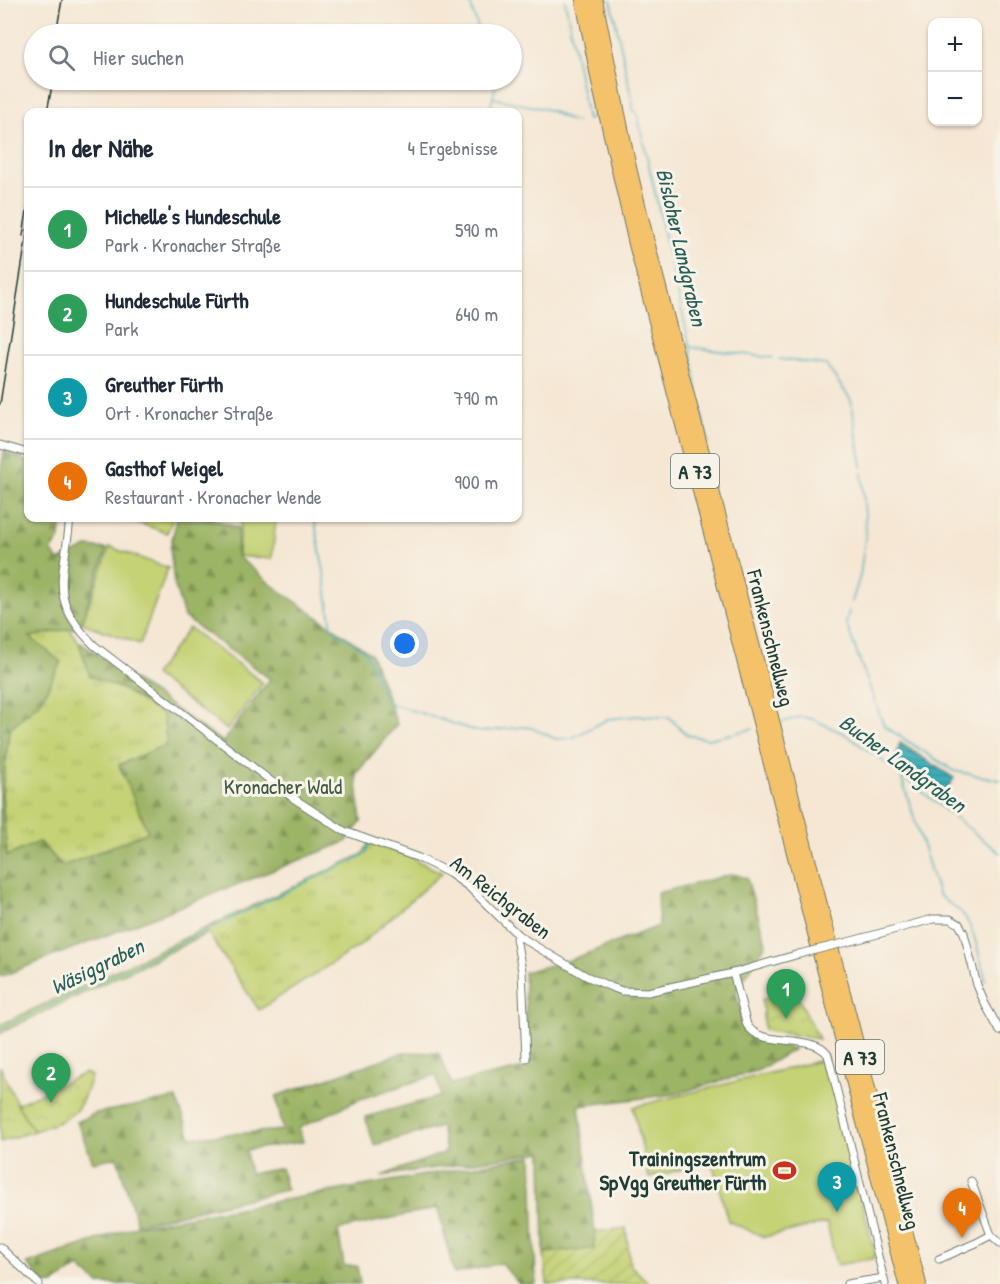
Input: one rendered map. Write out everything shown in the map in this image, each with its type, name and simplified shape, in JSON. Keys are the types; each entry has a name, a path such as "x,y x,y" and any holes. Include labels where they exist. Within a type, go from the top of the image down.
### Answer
{"highway":[{"name":"Frankenschnellweg","path":"583,0 600,87 636,244 906,1284"},
{"name":"Frankenschnellweg","path":"595,0 629,168 647,242 919,1284"}],"street":[{"path":"0,445 24,452"},
{"name":"Am Reichgraben","path":"69,522 62,594 69,617 95,646 293,798 344,831 420,858 449,873 469,887 518,935 586,976 622,991 648,993 933,919 950,919 958,924 964,933 977,985 1000,1031"},
{"path":"518,935 516,938 522,971 526,1058"},
{"path":"733,972 747,1025 751,1031 822,1048 828,1055 885,1281 847,1284"},
{"path":"971,1181 991,1235 1000,1243"},
{"path":"939,1259 976,1244 991,1235"},
{"path":"0,1247 39,1284"}],"green space":[{"name":"Kronacher Wald","path":"4,451 24,460 24,522 62,522 60,538 51,551 59,561 87,547 107,549 79,627 30,637 61,662 41,701 9,729 2,795 7,856 39,842 63,866 148,832 119,765 167,744 163,715 124,690 90,676 79,642 223,742 270,679 184,617 174,583 170,548 176,522 221,522 238,528 237,556 272,585 371,654 397,724 356,774 361,822 346,842 0,977 0,475"},
{"path":"136,522 171,522 167,533"},
{"path":"241,522 276,522 272,559 238,556"},
{"path":"110,547 168,568 140,644 82,623"},
{"path":"189,628 263,683 227,730 154,675"},
{"path":"69,629 79,642 90,676 124,690 163,715 167,744 119,765 149,833 63,867 7,857 2,795 9,729 41,701 29,637"},
{"path":"369,842 408,856 442,873 359,946 259,1010 208,933 0,1033 0,1025 363,854"},
{"path":"733,874 747,878 766,944 736,992 748,1036 794,1049 759,1070 675,1094 579,1106 595,1232 594,1249 544,1253 542,1152 381,1176 446,1152 441,1127 374,1145 365,1117 441,1096 436,1075 360,1099 299,1128 303,1142 246,1150 250,1174 281,1168 286,1190 137,1224 117,1157 93,1162 77,1122 96,1113 176,1098 191,1137 283,1130 276,1096 404,1052 439,1053 452,1084 529,1067 524,972 567,961 659,926 657,893"},
{"path":"796,993 819,1039 764,1030 762,999"},
{"name":"Trainingszentrum SpVgg Greuther Fürth","path":"826,1059 876,1258 836,1265 827,1223 764,1237 728,1221 712,1161 649,1178 633,1107"},
{"path":"0,1066 17,1104 34,1131 0,1142"},
{"path":"85,1073 91,1076 87,1090 73,1114 34,1131 17,1104"},
{"path":"532,1156 536,1284 519,1284 501,1263 454,1274 438,1208 338,1230 344,1266 357,1266 360,1284 214,1284 210,1281 206,1284 99,1284 79,1267 53,1284 46,1284 27,1264 136,1226"},
{"path":"626,1228 630,1265 650,1284 547,1284 544,1253 594,1249 595,1232"}],"water":[{"path":"900,743 954,778 942,798 896,764"}],"waterway":[{"name":"Bucher Landgraben","path":"469,0 477,24"},
{"path":"565,0 587,120 593,118"},
{"name":"Bisloher Landgraben","path":"611,0 633,105 632,110 637,113 690,347 773,358"},
{"name":"Bucher Landgraben","path":"490,108 495,90"},
{"name":"Bisloher Landgraben","path":"494,98 549,110 577,122"},
{"path":"690,347 708,442"},
{"name":"Bisloher Landgraben","path":"779,359 826,365 851,400 862,467"},
{"name":"Bisloher Landgraben","path":"852,602 860,576 866,531 862,473"},
{"name":"Bucher Landgraben","path":"315,522 332,629 365,651 386,702 479,732 523,727 532,728 556,739 572,738 608,719 637,716 669,717 687,735 708,739 753,729"},
{"name":"Bisloher Landgraben","path":"849,611 846,623 884,726 954,771 1000,780"},
{"name":"Bucher Landgraben","path":"782,722 802,717 812,719 845,734 1000,853"},
{"path":"901,776 938,894 966,918 986,981"},
{"name":"Wäsiggraben","path":"209,929 366,854 369,845"},
{"name":"Wäsiggraben","path":"0,1029 208,930"}],"railway":[{"path":"58,24 62,0"},
{"path":"48,108 51,90"},
{"path":"23,236 24,230"},
{"path":"0,404 24,252"}],"place":[{"name":"Michelle's Hundeschule","path":"786,1019"},
{"name":"Hundeschule Fürth","path":"51,1103"},
{"name":"Trainingszentrum SpVgg Greuther Fürth","path":"784,1170"},
{"name":"Greuther Fürth","path":"837,1212"},
{"name":"Gasthof Weigel","path":"962,1238"}]}
